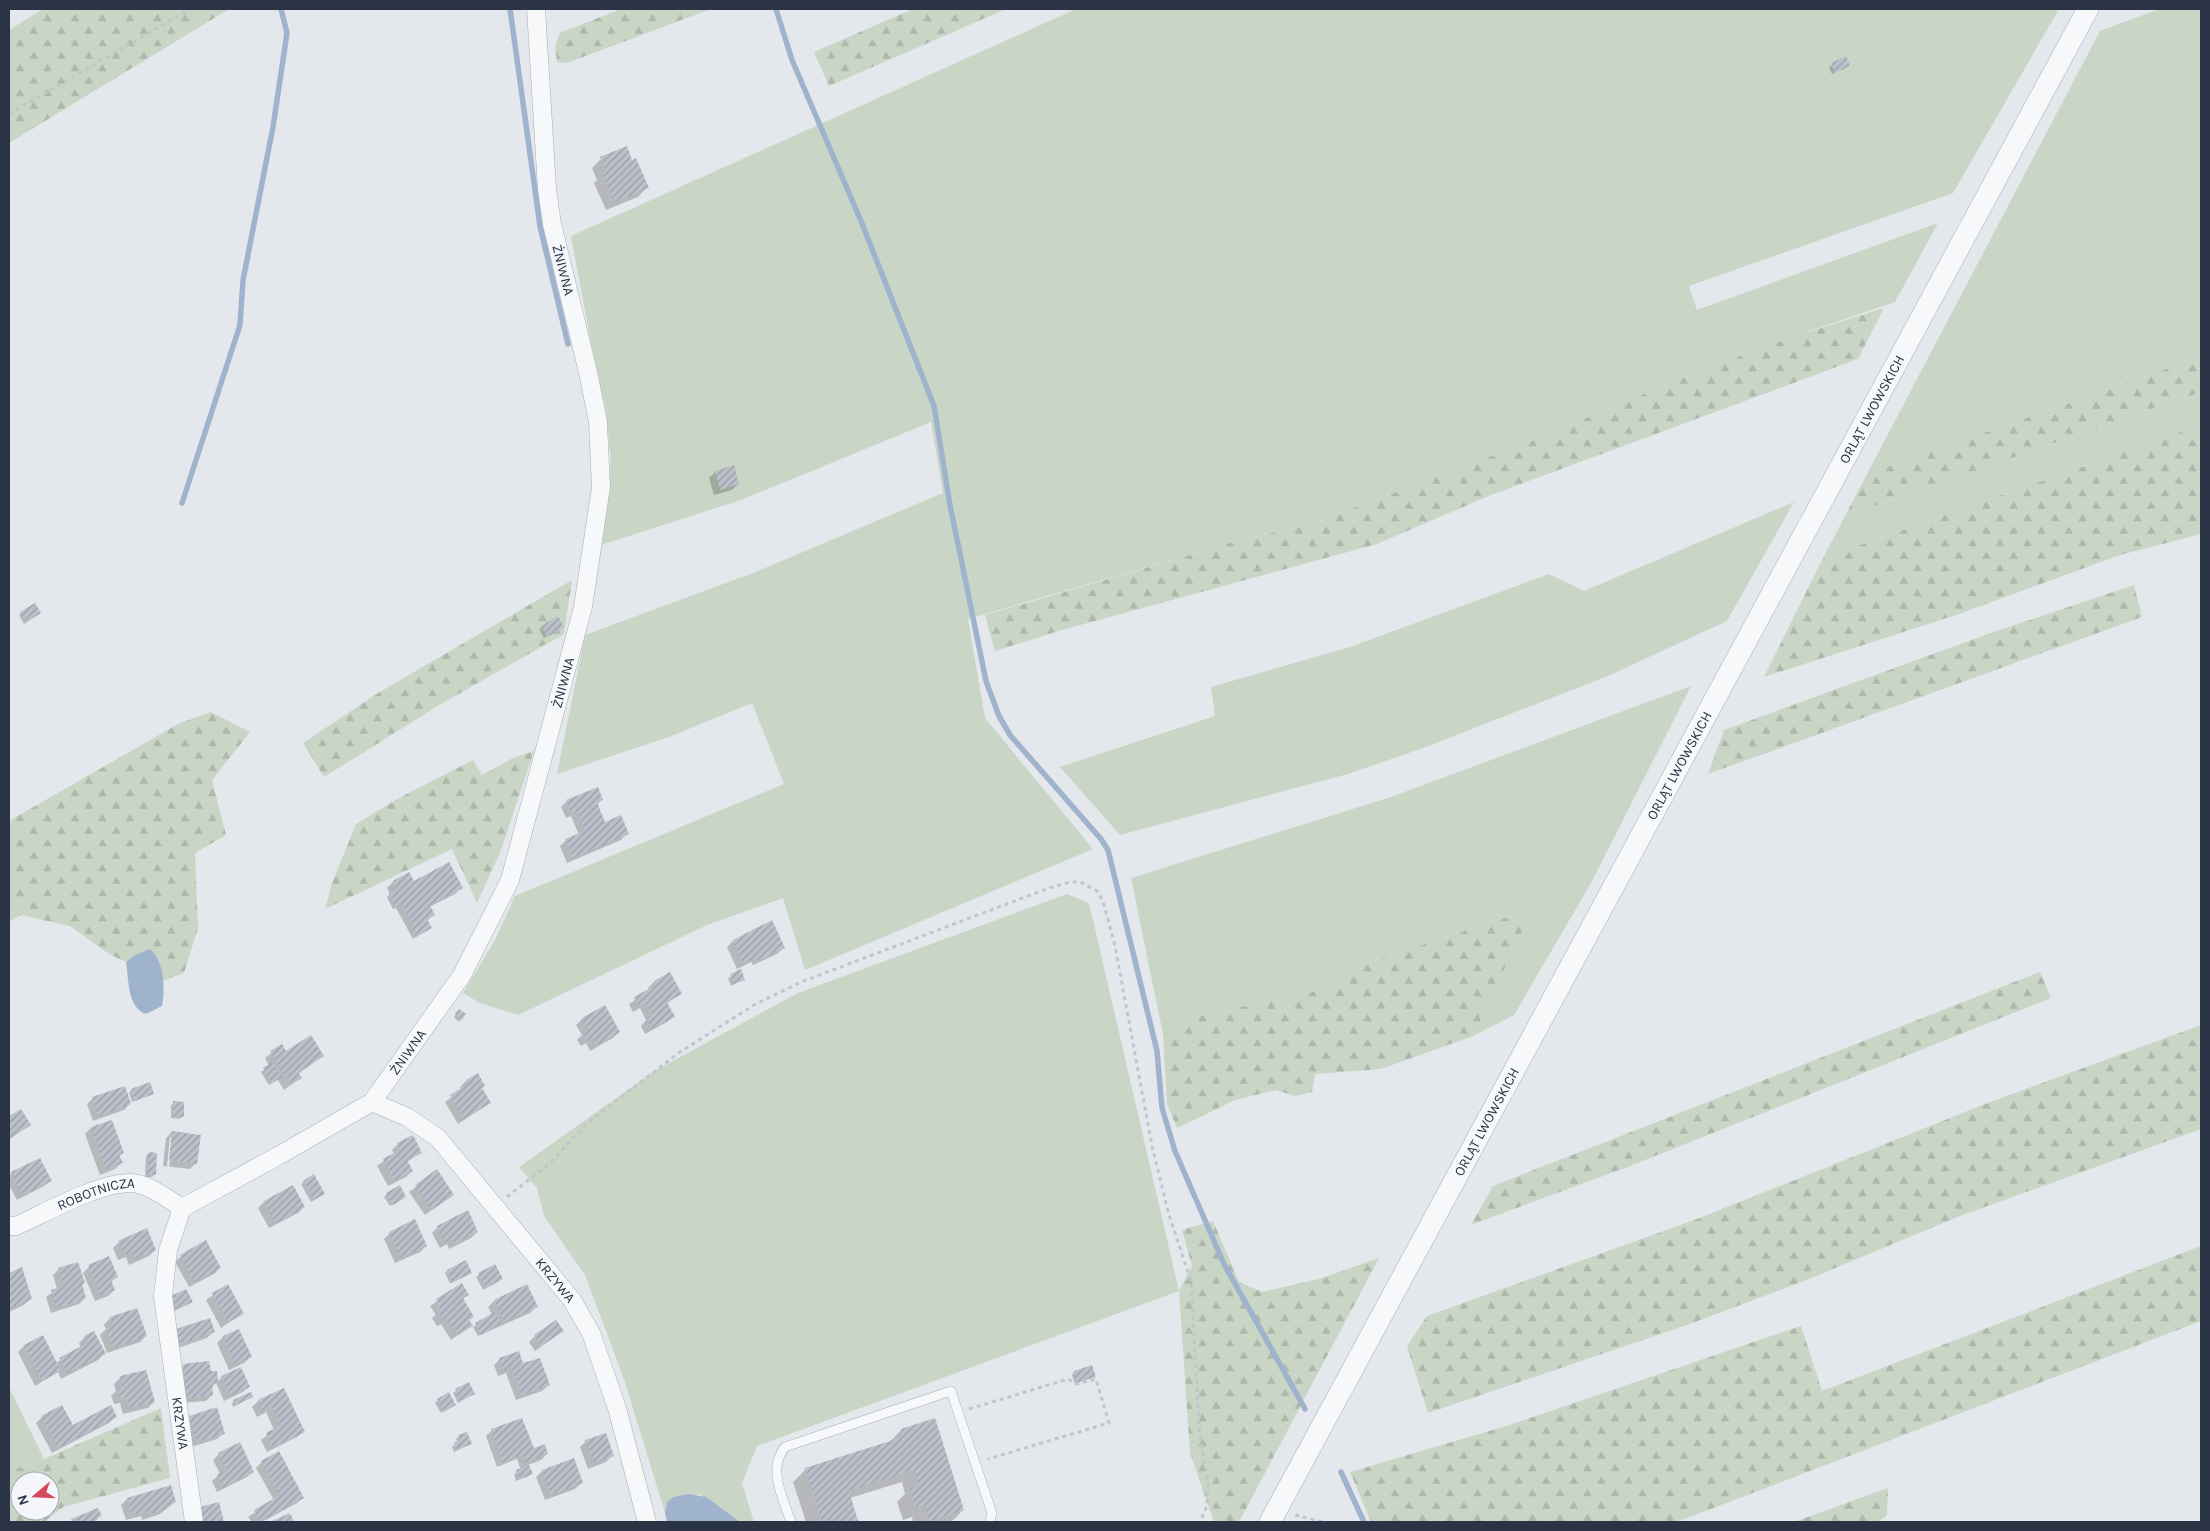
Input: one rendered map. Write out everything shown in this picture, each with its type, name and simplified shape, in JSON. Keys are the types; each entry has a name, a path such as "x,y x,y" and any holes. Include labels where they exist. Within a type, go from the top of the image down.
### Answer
{"street":[{"name":"ŻNIWNA","path":"182,1208 372,1102 462,975 510,880 583,607 601,487 598,422 588,372 552,224 548,198 536,9"},
{"name":"ORLĄT LWOWSKICH","path":"1274,1515 2088,9"},
{"name":"KRZYWA","path":"372,1102 407,1118 438,1138 572,1300 590,1333 617,1408 648,1522"},
{"name":"ROBOTNICZA","path":"9,1226 16,1226 107,1186 132,1183 156,1191 182,1208"},
{"name":"KRZYWA","path":"182,1208 168,1250 164,1296 194,1522"}],"lane":[{"path":"791,1522 777,1479 776,1466 779,1455 786,1447 951,1391 992,1513 990,1522"}],"path":[{"path":"9,114 190,9"},
{"path":"495,1206 550,1163 595,1117 680,1052 754,1005 801,982 1013,901 1070,882 1086,884 1097,891 1108,917 1124,985 1152,1146 1169,1215 1192,1281 1199,1427 1208,1485 1207,1506 1200,1522"},
{"path":"958,1412 1068,1379 1077,1384 1096,1378 1109,1422 975,1463"},
{"path":"1274,1515 1299,1517 1323,1522"}],"green space":[{"path":"43,9 229,9 9,143 9,30"},
{"path":"621,9 711,9 567,63 557,62 555,46 560,33"},
{"path":"913,9 1006,9 829,86 814,52"},
{"path":"1076,9 2059,9 1953,193 1689,286 1697,310 1938,223 1895,302 1789,338 1692,374 1531,441 1314,523 1237,541 968,619 985,718 1093,849 805,970 783,898 707,925 518,1015 480,1003 463,993 495,940 515,896 784,784 752,703 669,737 557,774 585,635 753,573 943,493 931,422 741,500 601,545 611,460 606,410 595,364 571,236"},
{"path":"2159,9 2201,9 2201,357 1867,474 2100,31"},
{"path":"1884,308 1858,359 1491,495 1377,544 1062,630 995,651 985,615 1237,541 1314,523 1531,441 1692,374 1789,338"},
{"path":"2201,357 2201,392 1845,516 1867,474"},
{"path":"2201,392 2201,425 1823,558 1845,516"},
{"path":"2201,425 2201,534 2120,555 1956,615 1764,677 1823,558"},
{"path":"1794,502 1727,621 1610,675 1426,747 1348,774 1120,835 1060,767 1215,716 1211,687 1350,647 1549,574 1584,591"},
{"path":"572,580 564,634 441,704 324,777 303,743 378,693"},
{"path":"2134,585 2142,617 1708,774 1724,730 1988,634"},
{"path":"1691,686 1591,883 1514,1015 1473,1036 1528,915 1500,919 1374,961 1312,992 1189,1018 1163,1034 1131,878 1391,797"},
{"path":"211,712 250,732 212,780 226,835 195,853 198,928 184,973 163,981 159,959 151,950 133,956 126,962 109,954 70,926 21,915 9,922 9,821 180,723"},
{"path":"534,751 501,850 477,903 452,849 325,909 332,883 356,824 399,798 473,760 482,775 513,758"},
{"path":"1067,894 1089,903 1179,1291 757,1446 742,1483 754,1522 740,1522 699,1494 667,1502 665,1513 624,1379 585,1275 544,1216 537,1188 519,1167 656,1070 798,993"},
{"path":"1529,915 1473,1036 1381,1069 1315,1074 1312,1092 1295,1096 1276,1090 1235,1100 1177,1128 1167,1104 1163,1034 1189,1018 1312,992 1374,961 1500,919"},
{"path":"2040,972 2051,998 1630,1166 1471,1225 1493,1186"},
{"path":"2201,1025 2201,1129 1960,1216 1809,1279 1687,1325 1428,1413 1407,1346 1427,1316 1697,1219 1985,1104"},
{"path":"1213,1221 1239,1282 1262,1292 1322,1278 1379,1258 1239,1522 1214,1522 1190,1453 1179,1291 1192,1266 1182,1230"},
{"path":"2201,1246 2201,1321 1677,1522 1371,1522 1350,1472 1506,1426 1801,1326 1822,1391"},
{"path":"9,1387 44,1459 9,1471"},
{"path":"161,1408 170,1478 60,1509 60,1471 10,1471 10,1521 45,1521 9,1522 9,1471 44,1459"},
{"path":"1888,1488 1887,1515 1878,1522 1794,1522"}],"water":[{"path":"150,949 159,961 163,976 164,992 162,1006 146,1014 135,1005 132,999 126,962 133,956"},
{"path":"689,1494 706,1497 740,1522 667,1522 665,1513 667,1502 674,1497"}],"building":[{"path":"1846,56 1850,66 1835,73 1831,63"},
{"path":"627,146 632,160 636,158 649,188 615,202 602,173 606,171 600,157"},
{"path":"734,465 739,484 720,490 715,471"},
{"path":"35,603 41,613 27,622 20,612"},
{"path":"558,616 564,627 547,637 541,626"},
{"path":"598,787 603,800 597,802 605,822 621,815 629,834 573,858 565,839 585,831 577,811 572,813 566,800"},
{"path":"449,862 463,888 430,905 435,915 427,919 432,928 416,937 411,927 414,926 402,905 396,908 389,894 397,890 393,881 409,872 414,881"},
{"path":"772,920 785,948 759,960 758,957 743,963 733,940"},
{"path":"741,969 745,980 734,984 730,974"},
{"path":"670,972 682,994 667,1002 675,1017 651,1029 646,1018 653,1015 646,1003 640,1007 634,997 656,985 654,981"},
{"path":"605,1005 620,1032 597,1045 593,1038 587,1041 583,1033 588,1030 582,1018"},
{"path":"459,1009 466,1014 462,1020 455,1014"},
{"path":"311,1035 324,1056 298,1072 302,1078 291,1085 270,1051 282,1044 286,1051"},
{"path":"272,1062 282,1077 272,1083 263,1068"},
{"path":"478,1073 485,1086 482,1088 491,1103 464,1119 450,1095 468,1084 466,1080"},
{"path":"150,1082 154,1094 135,1101 131,1089"},
{"path":"125,1086 131,1104 99,1116 92,1097"},
{"path":"173,1101 184,1102 184,1117 173,1116"},
{"path":"21,1109 31,1125 12,1137 9,1133 9,1116"},
{"path":"112,1120 124,1153 119,1155 123,1163 106,1169 91,1127"},
{"path":"172,1131 201,1135 197,1164 169,1160"},
{"path":"413,1135 422,1153 407,1160 413,1171 394,1181 383,1159 400,1150 397,1143"},
{"path":"149,1152 157,1153 156,1175 147,1174"},
{"path":"40,1158 52,1181 23,1195 11,1172"},
{"path":"437,1169 454,1195 432,1210 415,1185"},
{"path":"314,1174 325,1194 314,1200 303,1181"},
{"path":"293,1185 305,1207 276,1223 264,1201"},
{"path":"400,1185 406,1197 393,1205 386,1193"},
{"path":"468,1210 478,1232 455,1243 453,1239 446,1243 437,1226"},
{"path":"415,1219 427,1246 401,1258 389,1232"},
{"path":"147,1228 156,1250 135,1260 132,1252 124,1255 118,1241"},
{"path":"206,1240 221,1268 195,1282 180,1255"},
{"path":"109,1256 118,1277 111,1280 115,1290 101,1296 88,1265"},
{"path":"466,1260 472,1273 453,1282 447,1270"},
{"path":"78,1262 85,1283 82,1284 86,1298 57,1308 51,1290 64,1286 58,1268"},
{"path":"495,1264 503,1279 486,1288 478,1273"},
{"path":"22,1267 32,1299 9,1309 9,1273"},
{"path":"462,1283 469,1295 463,1298 474,1317 469,1320 473,1326 458,1335 447,1319 444,1321 437,1311 441,1309 436,1299"},
{"path":"228,1284 244,1314 228,1322 212,1293"},
{"path":"527,1284 538,1307 505,1322 494,1300"},
{"path":"186,1289 193,1302 177,1310 171,1296"},
{"path":"137,1308 147,1336 113,1348 106,1328 113,1325 110,1317"},
{"path":"495,1312 502,1323 481,1335 475,1323"},
{"path":"210,1318 215,1332 181,1344 176,1329"},
{"path":"556,1320 564,1331 541,1346 534,1335"},
{"path":"239,1329 252,1357 235,1364 223,1336"},
{"path":"94,1331 106,1354 67,1373 59,1358 87,1343 84,1336"},
{"path":"43,1335 61,1371 42,1381 24,1345"},
{"path":"519,1351 523,1363 540,1358 550,1385 522,1395 512,1368 504,1371 499,1358"},
{"path":"209,1361 211,1371 217,1371 218,1383 212,1383 213,1395 187,1398 183,1364"},
{"path":"1092,1365 1096,1377 1077,1382 1074,1371"},
{"path":"241,1367 250,1387 231,1396 221,1376"},
{"path":"146,1370 155,1402 129,1409 126,1397 120,1399 117,1389 122,1387 120,1376"},
{"path":"469,1382 475,1394 460,1401 455,1389"},
{"path":"284,1388 305,1432 273,1447 266,1433 281,1425 272,1407 263,1411 258,1400"},
{"path":"251,1392 253,1397 236,1405 233,1400"},
{"path":"449,1392 456,1405 444,1412 437,1399"},
{"path":"62,1405 73,1425 111,1405 117,1417 58,1448 41,1416"},
{"path":"217,1407 225,1434 197,1442 189,1416"},
{"path":"522,1418 534,1448 545,1444 548,1454 526,1463 523,1454 503,1462 491,1429"},
{"path":"935,1418 964,1510 929,1521 925,1506 916,1508 909,1488 919,1485 914,1470 849,1491 858,1521 822,1522 805,1468 903,1437 901,1429"},
{"path":"467,1432 472,1444 457,1450 454,1443 461,1440 458,1435"},
{"path":"606,1433 614,1456 594,1463 585,1440"},
{"path":"240,1442 254,1472 223,1487 217,1474 227,1470 218,1453"},
{"path":"279,1451 304,1498 260,1522 254,1510 280,1495 261,1461"},
{"path":"574,1458 583,1483 551,1495 542,1470"},
{"path":"529,1465 533,1474 519,1479 516,1470"},
{"path":"171,1485 176,1502 166,1505 167,1509 148,1514 147,1511 132,1515 127,1498"},
{"path":"219,1502 224,1522 204,1522 200,1507"},
{"path":"98,1508 102,1516 95,1519 96,1522 73,1522 71,1519"},
{"path":"290,1513 294,1522 270,1522"}],"waterway":[{"path":"182,503 240,325 243,280 273,127 287,33 281,9"},
{"path":"510,9 540,226 568,344"},
{"path":"776,9 792,60 861,221 934,406 950,505 986,681 999,716 1010,735 1101,839 1108,850 1157,1051 1162,1108 1175,1151 1224,1264 1305,1409"},
{"path":"1341,1472 1364,1522"}]}
